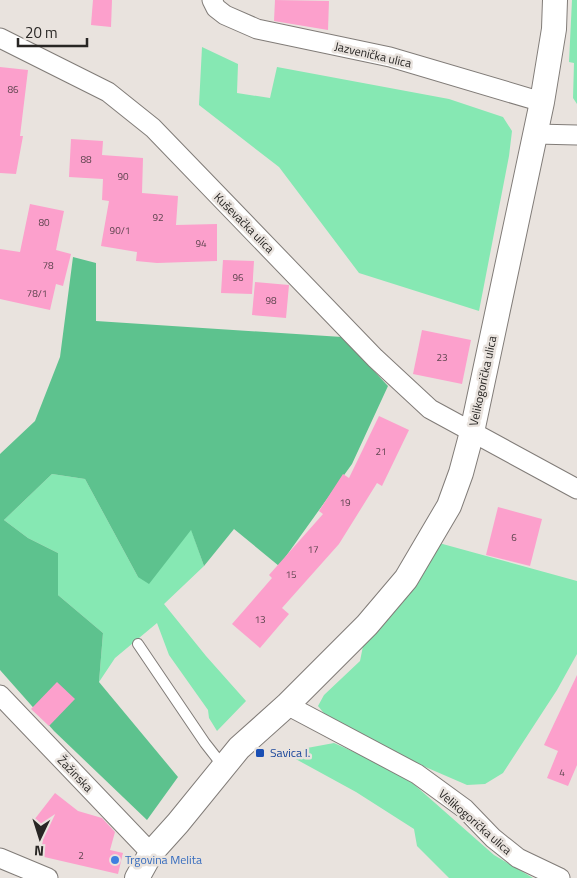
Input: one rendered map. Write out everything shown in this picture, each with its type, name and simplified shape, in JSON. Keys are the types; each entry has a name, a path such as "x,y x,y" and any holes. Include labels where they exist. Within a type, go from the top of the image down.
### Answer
{"street":[{"name":"Jazvenička ulica","path":"212,0 216,8 225,15 257,30 390,57 542,102"},
{"name":"Velikogorička ulica","path":"137,878 151,853 239,748 287,705 367,625 406,579 449,506 472,432 536,134 554,28 556,0"},
{"name":"Kuševačka ulica","path":"0,38 108,92 145,121 406,388 430,409 577,489"},
{"path":"536,134 577,135"},
{"name":"Žažinska","path":"0,695 151,853"},
{"name":"Velikogorička ulica","path":"287,705 417,774 465,809 493,838 518,858 560,878"},
{"path":"0,858 48,878"}],"lane":[{"path":"138,644 205,743 223,766"}],"green space":[{"path":"572,0 577,0 577,104 573,98 574,63 569,62"},
{"path":"202,47 238,64 237,93 270,98 277,67 449,99 503,117 512,131 509,156 479,311 359,273 279,167 199,105"},
{"path":"73,257 96,263 96,321 342,337 388,386 352,464 279,566 234,529 204,566 191,530 149,584 138,577 85,479 52,474 4,520 28,538 58,553 58,595 103,633 99,682 178,777 147,820 54,731 0,670 0,454 35,421 60,357"},
{"path":"52,474 85,479 138,577 191,529 204,566 164,604 246,701 217,731 209,718 208,710 169,655 157,623 115,658 99,682 103,633 58,595 58,553 28,538 4,520"},
{"path":"439,543 577,581 577,654 557,690 503,773 485,784 467,785 370,743 327,717 318,706 324,695 360,661 363,646 404,601"},
{"path":"334,743 401,773 494,855 533,878 449,878 417,846 414,829 356,792 292,757 307,748"}],"building":[{"path":"93,0 112,0 111,27 91,25"},
{"path":"275,0 329,1 328,30 274,21"},
{"path":"0,67 28,70 20,136 23,136 16,174 0,173"},
{"path":"71,139 103,141 102,155 143,158 142,193 178,196 176,225 217,224 217,261 157,263 136,261 137,252 101,246 109,201 102,200 103,179 69,177"},
{"path":"30,204 64,211 56,250 71,254 63,286 56,284 50,310 0,299 0,249 20,252"},
{"path":"223,260 254,261 252,294 221,293"},
{"path":"255,282 289,285 286,318 252,315"},
{"path":"422,330 471,340 462,384 413,374"},
{"path":"379,416 409,430 382,486 377,483 339,544 282,608 289,614 260,648 232,624 272,578 269,575 323,514 319,511 343,474 349,478"},
{"path":"498,507 542,519 530,566 486,555"},
{"path":"577,675 577,765 568,786 547,778 558,751 544,745"},
{"path":"57,682 75,699 49,726 31,709"},
{"path":"55,793 78,811 102,818 115,832 110,850 123,853 118,874 40,856 45,829 34,820"}],"place":[{"name":"Savica I.","path":"260,753"},
{"name":"Trgovina Melita","path":"115,860"}]}
